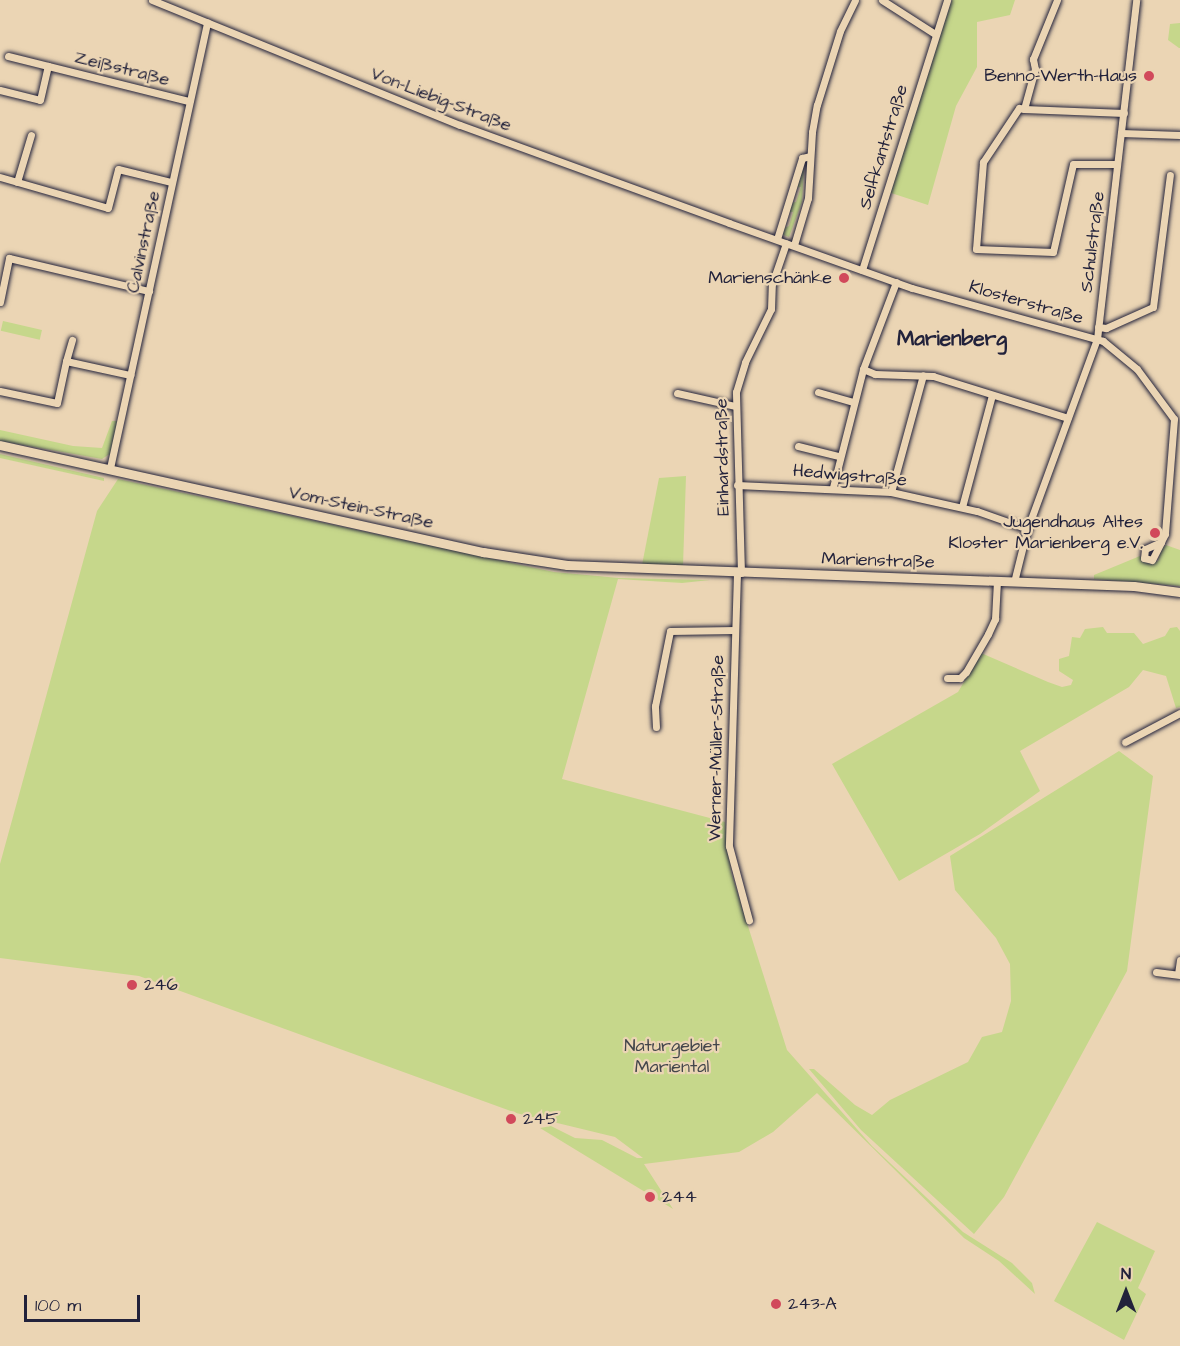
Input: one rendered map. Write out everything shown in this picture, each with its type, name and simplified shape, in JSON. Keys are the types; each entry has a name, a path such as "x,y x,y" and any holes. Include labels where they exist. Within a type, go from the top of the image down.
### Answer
{"main road":[{"name":"Vom-Stein-Straße","path":"0,445 531,561 719,573"},
{"name":"Marienstraße","path":"719,573 997,581 1180,592"}],"street":[{"name":"Von-Liebig-Straße","path":"152,0 460,125 722,221"},
{"name":"Einhardstraße","path":"739,573 735,406 739,377 774,300 772,284 808,198 810,156 817,105 840,31 855,0"},
{"path":"882,0 935,34"},
{"name":"Selfkantstraße","path":"862,270 947,0"},
{"path":"1024,109 1035,69 1033,59 1057,0"},
{"name":"Schulstraße","path":"1014,582 1028,529 1097,339 1136,0"},
{"name":"Calvinstraße","path":"110,468 207,22"},
{"name":"Zeißstraße","path":"8,56 189,101"},
{"name":"Zeißstraße","path":"0,90 40,100 48,66"},
{"path":"1117,164 1073,164 1053,252 975,249 983,162 1019,108 1124,114"},
{"path":"1121,133 1180,135"},
{"path":"17,182 31,135"},
{"path":"777,239 802,158 810,156"},
{"path":"0,177 108,208 118,169 171,182"},
{"path":"1098,327 1106,328 1153,307 1170,175"},
{"name":"Klosterstraße","path":"722,221 896,282 1097,339 1137,369 1174,419 1161,542"},
{"path":"0,302 9,258 149,291"},
{"path":"832,487 838,456 863,369 896,282"},
{"path":"0,391 57,404 72,340"},
{"path":"66,362 130,375"},
{"path":"863,369 880,375 923,375 1068,418"},
{"path":"891,492 923,375"},
{"path":"818,392 854,402"},
{"path":"677,393 735,406"},
{"path":"962,507 992,395"},
{"path":"798,446 838,456"},
{"name":"Hedwigstraße","path":"737,485 832,487 891,492 962,507 1028,529"},
{"name":"Werner-Müller-Straße","path":"739,573 735,630 729,846 749,920"},
{"path":"947,678 960,678 966,672 988,634 995,618 997,581"},
{"path":"656,727 655,706 670,631 735,630"},
{"path":"1125,742 1180,713"},
{"path":"1156,972 1179,975 1180,960"}],"green space":[{"path":"952,0 1015,0 1010,15 977,22 977,67 956,106 928,205 888,192"},
{"path":"1180,23 1179,48 1168,40 1170,24"},
{"path":"804,168 802,202 789,237 781,234 782,229 789,226 793,212 787,212 790,203 796,202 801,187 795,188"},
{"path":"3,321 42,330 40,340 1,331"},
{"path":"112,421 117,421 111,453 102,459 0,441 0,430 73,446 102,448"},
{"path":"0,454 104,478 104,481 0,458"},
{"path":"686,476 683,566 642,565 659,478"},
{"name":"Naturgebiet Mariental","path":"118,479 554,572 619,578 710,580 682,583 618,579 562,779 725,822 731,872 787,1050 872,1146 963,1232 1012,1263 1032,1283 1035,1294 999,1261 964,1238 817,1093 773,1132 739,1152 644,1164 673,1209 540,1128 551,1126 575,1138 602,1140 637,1158 643,1158 615,1137 516,1113 139,976 0,958 0,864 97,511"},
{"path":"1166,545 1180,550 1180,586 1094,579 1094,575 1140,556 1145,561 1158,561 1161,549"},
{"path":"1103,627 1107,633 1134,633 1143,644 1165,636 1170,628 1177,627 1180,631 1180,707 1176,708 1166,676 1143,670 1129,687 1020,751 1040,791 980,834 899,881 832,764 958,692 981,653 1062,687 1071,685 1073,680 1059,671 1059,659 1069,656 1072,637 1080,638 1085,629"},
{"path":"1119,751 1153,776 1127,971 1004,1197 974,1234 861,1130 809,1069 814,1069 855,1105 872,1115 890,1100 968,1062 982,1037 1002,1032 1011,1001 1010,964 996,938 955,890 950,856"},
{"path":"1097,1222 1155,1251 1138,1288 1146,1294 1124,1340 1054,1301"}],"place":[{"name":"Benno-Werth-Haus","path":"1149,76"},
{"name":"Marienschänke","path":"844,278"},
{"name":"Jugendhaus Altes Kloster Marienberg e.V.","path":"1155,533"},
{"name":"246","path":"132,985"},
{"name":"245","path":"511,1119"},
{"name":"244","path":"650,1197"},
{"name":"243-A","path":"776,1304"}],"district":[{"name":"Marienberg","path":"952,339"}]}
